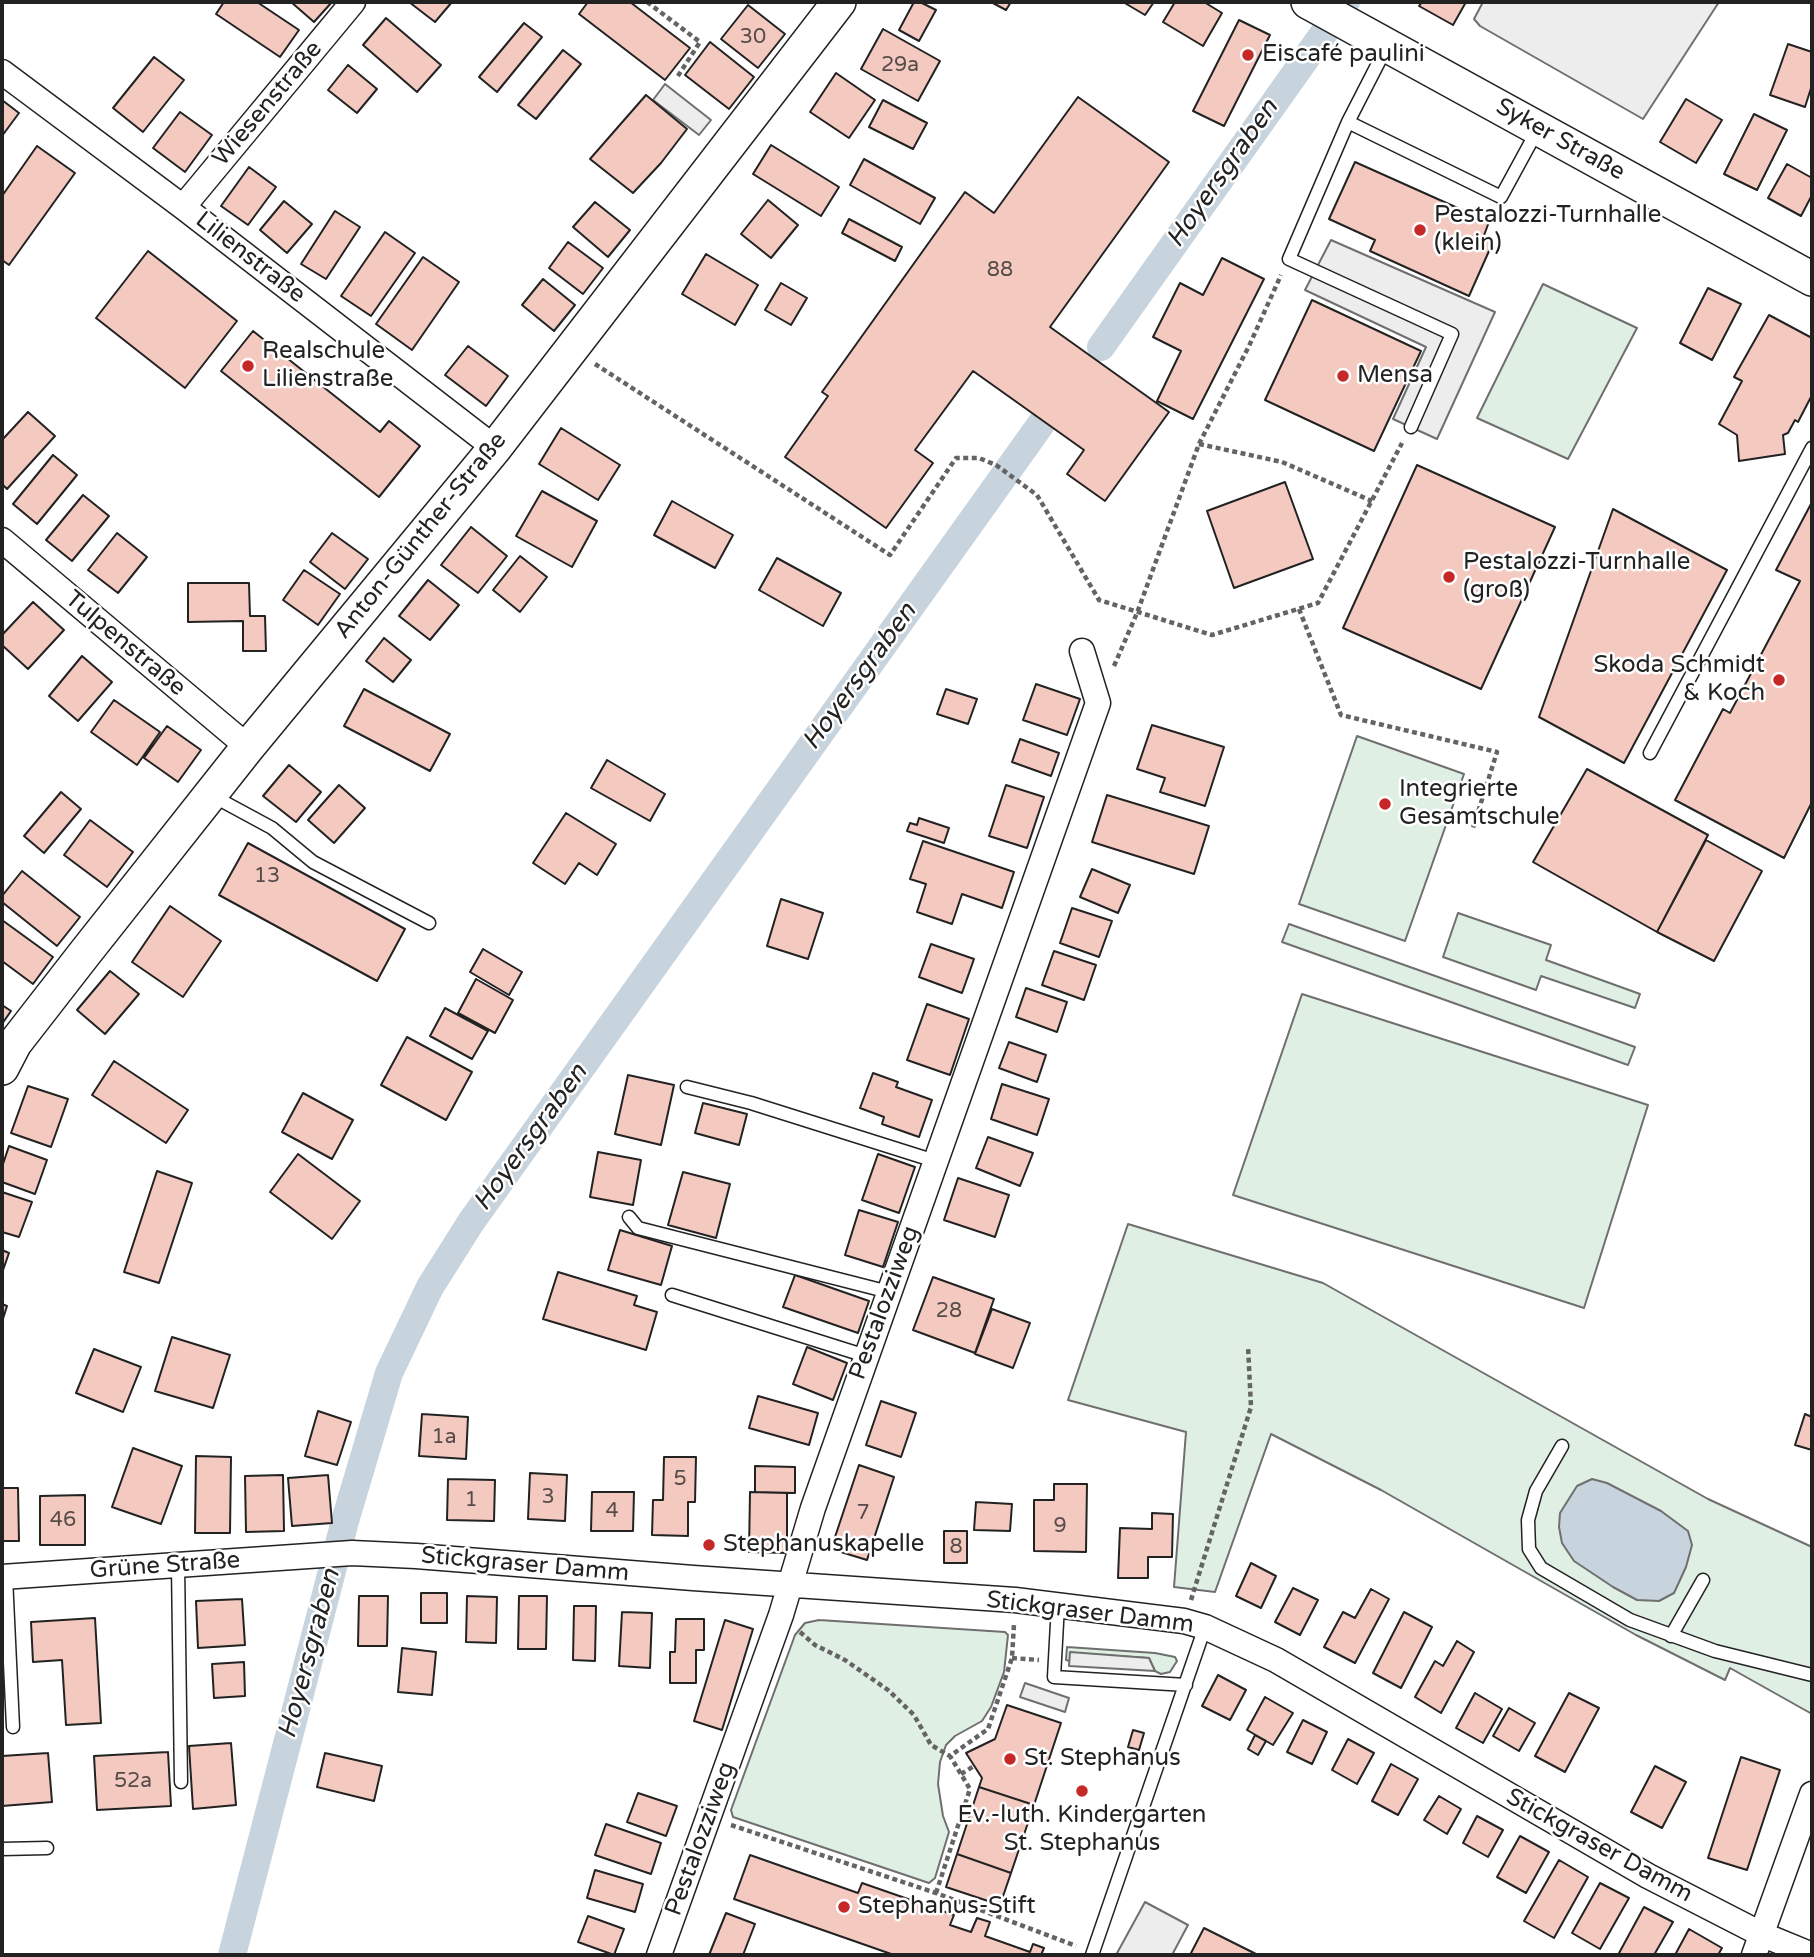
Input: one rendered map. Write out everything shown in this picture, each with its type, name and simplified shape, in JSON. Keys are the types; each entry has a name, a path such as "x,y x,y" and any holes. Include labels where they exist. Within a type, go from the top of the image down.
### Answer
{"main road":[{"name":"Anton-Günther-Straße","path":"2,1068 15,1043 39,1011 248,747 495,448 839,2"},
{"name":"Syker Straße","path":"1312,4 1812,279"}],"street":[{"name":"Wiesenstraße","path":"183,206 354,2"},
{"name":"Lilienstraße","path":"2,72 183,206 495,448"},
{"name":"Tulpenstraße","path":"2,540 248,747"},
{"path":"1082,651 1098,703"},
{"name":"Pestalozziweg","path":"659,1955 781,1615 813,1507 1098,703"},
{"name":"Stickgraser Damm","path":"328,1553 416,1556 1015,1601 1195,1624 1276,1660 1648,1876 1758,1945 1812,1955"},
{"name":"Grüne Straße","path":"4,1577 328,1553"},
{"path":"1758,1945 1812,1794"}],"lane":[{"path":"1376,39 1348,122 1289,259 1452,334 1411,427"},
{"path":"1348,122 1501,197 1539,127"},
{"path":"1650,753 1812,448"},
{"path":"210,794 272,828 313,862 429,923"},
{"path":"687,1087 751,1103 935,1161"},
{"path":"629,1217 638,1228 889,1292"},
{"path":"672,1296 866,1356"},
{"path":"1562,1446 1536,1491 1528,1520 1529,1549 1541,1568 1630,1620 1715,1651 1812,1675"},
{"path":"178,1565 181,1782"},
{"path":"4,1577 13,1727"},
{"path":"1671,1636 1703,1580"},
{"path":"1058,1605 1054,1677 1186,1685"},
{"path":"1093,1954 1186,1685 1195,1624"},
{"path":"2,1849 47,1848"}],"path":[{"path":"647,2 701,42 676,79"},
{"path":"1098,703 1137,613 1199,444 1289,259"},
{"path":"570,349 890,555 956,458 979,458 996,465 1037,495 1099,600 1212,635 1318,603 1411,427"},
{"path":"1199,444 1282,461 1372,501"},
{"path":"1298,609 1341,715 1497,752 1473,828"},
{"path":"1195,1624 1251,1408 1248,1346"},
{"path":"950,1756 988,1729 1012,1658 1015,1601"},
{"path":"781,1615 815,1645 845,1660 888,1690 914,1715 931,1745 950,1756 970,1789 936,1893"},
{"path":"961,1774 974,1766"},
{"path":"708,1817 936,1893 1093,1954"}],"green space":[{"path":"1543,284 1637,328 1568,459 1477,418"},
{"path":"1357,736 1464,774 1405,941 1299,904"},
{"path":"1458,913 1551,945 1546,960 1640,994 1635,1008 1541,976 1536,990 1443,957"},
{"path":"1289,924 1635,1047 1628,1065 1282,942"},
{"path":"1302,994 1648,1105 1584,1308 1233,1195"},
{"path":"1128,1224 1323,1283 1708,1499 1812,1547 1812,1714 1730,1668 1725,1680 1636,1635 1381,1490 1271,1434 1215,1592 1174,1587 1186,1432 1068,1400"},
{"path":"819,1620 1005,1632 1008,1635 1004,1672 991,1707 982,1721 955,1736 946,1745 940,1762 938,1784 943,1816 949,1832 935,1878 929,1883 733,1817 731,1810 795,1635 805,1623"},
{"path":"1067,1647 1155,1653 1175,1657 1177,1661 1170,1672 1161,1674 1155,1671 1149,1658 1070,1653 1070,1661 1066,1660"}],"shaded area":[{"path":"1483,2 1719,2 1643,119 1480,26 1474,19"},
{"path":"665,84 711,120 699,135 653,100"},
{"path":"1331,240 1495,312 1437,439 1393,419 1426,347 1305,290"},
{"path":"1592,1479 1607,1483 1661,1511 1688,1531 1692,1545 1686,1567 1674,1593 1659,1601 1637,1600 1574,1561 1562,1543 1560,1513 1577,1486"},
{"path":"1070,1652 1149,1658 1155,1671 1069,1666"},
{"path":"1025,1683 1069,1698 1065,1712 1020,1697"},
{"path":"1145,1902 1188,1925 1172,1955 1116,1955"}],"building":[{"path":"224,2 257,2 299,30 280,57 216,14"},
{"path":"291,2 332,2 314,22"},
{"path":"409,2 452,2 435,22"},
{"path":"588,2 630,2 690,48 665,80 579,14"},
{"path":"914,2 936,10 919,41 899,30"},
{"path":"991,2 1011,2 1006,10"},
{"path":"1123,2 1154,2 1145,15"},
{"path":"1175,2 1204,2 1222,13 1203,46 1163,22"},
{"path":"1422,2 1466,2 1453,25 1419,6"},
{"path":"748,5 785,34 758,68 721,39"},
{"path":"386,18 441,65 417,92 363,45"},
{"path":"1239,20 1270,35 1224,126 1193,111"},
{"path":"524,23 542,37 497,92 479,77"},
{"path":"883,29 940,61 918,101 861,69"},
{"path":"710,42 754,77 729,109 685,75"},
{"path":"1788,44 1812,52 1812,85 1805,107 1770,95"},
{"path":"563,50 581,64 536,119 518,105"},
{"path":"154,57 184,80 143,132 113,108"},
{"path":"348,65 377,89 357,113 328,90"},
{"path":"836,73 875,100 849,138 810,112"},
{"path":"646,95 687,129 633,193 590,159"},
{"path":"1078,97 1169,162 1050,327 1169,412 1105,501 1067,474 1084,450 973,371 915,450 933,463 886,528 785,457 828,396 822,392 965,192 994,213"},
{"path":"1686,99 1722,120 1696,163 1660,142"},
{"path":"2,100 19,113 2,136"},
{"path":"883,100 927,123 913,149 869,127"},
{"path":"180,112 212,135 185,172 153,148"},
{"path":"1754,114 1787,130 1757,190 1724,174"},
{"path":"771,145 839,187 821,216 753,174"},
{"path":"37,146 75,173 9,265 2,260 2,196"},
{"path":"864,159 935,198 920,224 850,185"},
{"name":"Pestalozzi-Turnhalle (klein)","path":"1355,162 1489,222 1483,238 1493,242 1469,296 1370,251 1375,240 1329,219"},
{"path":"1787,164 1812,178 1812,195 1801,216 1768,198"},
{"path":"249,167 276,187 248,225 221,206"},
{"path":"768,200 798,225 771,258 741,234"},
{"path":"284,201 312,224 287,253 260,230"},
{"path":"595,202 630,230 608,257 573,227"},
{"path":"335,211 360,227 326,279 301,264"},
{"path":"849,219 902,247 895,261 842,233"},
{"path":"385,232 415,253 371,316 341,296"},
{"path":"568,242 603,268 583,294 549,268"},
{"path":"148,251 237,321 185,388 96,318"},
{"path":"706,254 758,285 735,325 682,294"},
{"path":"423,257 459,282 412,350 376,324"},
{"path":"1222,258 1264,279 1193,419 1157,401 1181,351 1153,337 1180,283 1203,295"},
{"path":"543,279 575,305 554,331 522,305"},
{"path":"781,283 807,298 791,325 765,310"},
{"path":"1708,288 1741,304 1712,360 1680,343"},
{"name":"Mensa","path":"1312,300 1421,351 1374,451 1265,400"},
{"path":"1769,315 1812,338 1812,395 1798,422 1795,420 1788,433 1783,435 1785,454 1739,461 1737,435 1719,424 1742,381 1734,377"},
{"path":"253,331 380,432 389,421 420,446 379,497 221,371"},
{"path":"468,346 508,376 486,406 445,375"},
{"path":"28,412 55,436 7,489 2,484 2,440"},
{"path":"561,428 620,465 598,500 539,464"},
{"path":"53,455 77,475 37,524 13,504"},
{"name":"Pestalozzi-Turnhalle (groß)","path":"1417,465 1555,527 1481,689 1343,628"},
{"path":"1285,482 1313,559 1234,588 1207,511"},
{"path":"542,491 597,521 572,567 516,536"},
{"path":"83,495 109,516 72,561 46,540"},
{"path":"672,501 733,535 715,568 654,535"},
{"path":"1812,502 1812,802 1784,858 1675,800 1723,709 1730,713 1800,581 1776,570"},
{"path":"1613,509 1727,570 1624,763 1539,717"},
{"path":"471,527 507,556 478,593 441,565"},
{"path":"117,533 147,557 118,593 88,570"},
{"path":"332,533 368,559 345,589 310,562"},
{"path":"520,556 547,577 520,612 493,590"},
{"path":"777,558 841,593 823,626 759,590"},
{"path":"304,570 340,594 318,625 283,600"},
{"path":"428,580 459,605 430,640 399,616"},
{"path":"188,583 249,583 250,616 265,616 266,651 243,651 243,621 188,622"},
{"path":"33,602 64,630 28,669 2,645 2,635"},
{"path":"384,638 411,660 393,682 366,661"},
{"path":"82,656 112,682 78,721 49,696"},
{"path":"1036,684 1080,699 1067,735 1023,720"},
{"path":"364,689 450,734 430,771 344,726"},
{"path":"946,689 977,699 968,724 937,714"},
{"path":"114,700 160,732 137,765 91,732"},
{"path":"1152,725 1224,747 1205,806 1160,792 1165,778 1137,769"},
{"path":"167,726 201,750 178,782 144,758"},
{"path":"1020,739 1059,753 1051,776 1012,762"},
{"path":"607,760 665,794 650,821 591,788"},
{"path":"289,765 321,792 296,822 263,796"},
{"path":"1587,769 1708,835 1657,932 1533,862"},
{"path":"339,785 365,808 334,843 308,820"},
{"path":"1006,785 1044,797 1027,848 989,836"},
{"path":"61,792 81,809 44,853 24,836"},
{"path":"1107,795 1209,826 1194,874 1092,842"},
{"path":"566,813 616,844 597,875 579,863 565,884 533,863"},
{"path":"919,818 949,828 944,843 907,831 910,823 917,825"},
{"path":"90,820 133,852 107,887 64,855"},
{"path":"1706,840 1762,871 1714,961 1657,932"},
{"path":"923,841 1014,872 1002,908 962,894 952,924 917,912 926,884 910,879"},
{"path":"248,843 405,929 377,981 219,895"},
{"path":"1092,869 1130,885 1118,913 1080,897"},
{"path":"22,871 80,917 57,946 2,902 2,896"},
{"path":"781,899 823,913 808,959 767,946"},
{"path":"170,906 221,941 183,997 132,962"},
{"path":"1072,908 1112,921 1099,957 1060,943"},
{"path":"2,920 53,957 33,984 2,961"},
{"path":"931,944 974,959 962,993 919,977"},
{"path":"483,949 522,972 509,995 470,972"},
{"path":"1054,951 1096,965 1084,1000 1042,985"},
{"path":"110,971 139,994 105,1034 77,1010"},
{"path":"476,979 513,1000 495,1033 458,1013"},
{"path":"1026,988 1067,1002 1057,1032 1016,1017"},
{"path":"927,1004 969,1019 950,1075 907,1060"},
{"path":"2,1005 11,1011 2,1024"},
{"path":"445,1008 488,1031 472,1059 430,1036"},
{"path":"407,1037 472,1072 446,1120 381,1085"},
{"path":"1009,1042 1046,1055 1037,1082 999,1068"},
{"path":"114,1061 188,1110 166,1143 92,1095"},
{"path":"873,1073 898,1082 896,1087 932,1100 919,1137 882,1124 884,1117 860,1108"},
{"path":"628,1075 674,1085 661,1145 615,1134"},
{"path":"1002,1084 1049,1099 1037,1135 991,1119"},
{"path":"28,1086 68,1099 51,1147 11,1133"},
{"path":"303,1093 353,1120 332,1159 282,1132"},
{"path":"703,1103 747,1114 739,1145 695,1133"},
{"path":"988,1137 1033,1153 1020,1186 976,1168"},
{"path":"9,1146 47,1160 35,1194 2,1182 2,1167"},
{"path":"598,1152 641,1160 633,1205 590,1197"},
{"path":"298,1154 360,1201 332,1239 270,1192"},
{"path":"878,1154 915,1167 899,1213 862,1200"},
{"path":"157,1171 192,1183 159,1283 124,1272"},
{"path":"683,1172 730,1184 716,1238 668,1225"},
{"path":"958,1178 1009,1195 995,1237 944,1220"},
{"path":"2,1192 32,1202 19,1237 2,1232"},
{"path":"859,1210 898,1222 883,1267 845,1255"},
{"path":"620,1230 672,1246 661,1285 608,1270"},
{"path":"2,1250 9,1253 2,1273"},
{"path":"558,1272 637,1296 634,1305 657,1312 646,1350 543,1319"},
{"path":"795,1275 869,1301 858,1333 783,1307"},
{"path":"933,1277 994,1299 975,1353 913,1330"},
{"path":"2,1304 7,1306 2,1322"},
{"path":"992,1309 1030,1323 1013,1368 975,1354"},
{"path":"172,1337 230,1355 213,1408 155,1391"},
{"path":"807,1347 847,1363 833,1400 793,1384"},
{"path":"94,1349 141,1367 123,1412 76,1393"},
{"path":"758,1396 818,1413 809,1445 749,1428"},
{"path":"881,1401 916,1413 901,1457 866,1445"},
{"path":"318,1411 351,1422 337,1465 305,1456"},
{"path":"422,1414 468,1417 466,1459 419,1456"},
{"path":"1805,1414 1812,1417 1812,1450 1795,1445"},
{"path":"133,1448 182,1466 161,1524 112,1507"},
{"path":"196,1456 231,1457 230,1533 195,1533"},
{"path":"664,1457 696,1457 695,1502 688,1502 688,1536 652,1535 653,1500 663,1500"},
{"path":"859,1465 894,1477 867,1560 831,1549"},
{"path":"755,1466 795,1467 795,1493 755,1492"},
{"path":"530,1473 567,1475 565,1521 528,1519"},
{"path":"283,1475 284,1531 246,1532 245,1476"},
{"path":"328,1475 332,1523 292,1526 288,1478"},
{"path":"448,1479 495,1480 494,1521 447,1520"},
{"path":"1054,1484 1087,1484 1086,1552 1034,1551 1034,1500 1054,1500"},
{"path":"2,1488 18,1488 19,1541 2,1541"},
{"path":"592,1492 634,1492 633,1531 591,1531"},
{"path":"750,1492 787,1493 787,1553 749,1552"},
{"path":"85,1495 85,1545 40,1545 40,1496"},
{"path":"976,1502 1012,1504 1010,1531 974,1530"},
{"path":"1152,1513 1173,1514 1172,1557 1148,1557 1148,1578 1118,1578 1120,1528 1152,1529"},
{"path":"944,1531 967,1531 967,1563 944,1563"},
{"path":"1251,1563 1276,1576 1261,1608 1236,1596"},
{"path":"1293,1588 1318,1600 1300,1635 1275,1622"},
{"path":"1371,1589 1389,1599 1355,1663 1324,1647 1343,1612 1355,1618"},
{"path":"421,1593 447,1593 447,1623 421,1623"},
{"path":"359,1596 388,1596 387,1646 358,1646"},
{"path":"467,1596 497,1597 496,1643 466,1642"},
{"path":"519,1596 547,1596 546,1649 518,1649"},
{"path":"242,1599 245,1645 198,1648 196,1601"},
{"path":"574,1606 596,1606 595,1661 573,1660"},
{"path":"622,1612 652,1613 650,1668 619,1666"},
{"path":"1404,1612 1432,1627 1401,1688 1373,1673"},
{"path":"95,1618 101,1723 66,1725 62,1660 33,1662 31,1622"},
{"path":"676,1619 704,1619 704,1650 696,1650 696,1683 670,1683 670,1652 675,1652"},
{"path":"725,1620 753,1629 722,1730 694,1721"},
{"path":"2,1629 7,1691 2,1692"},
{"path":"1457,1641 1474,1652 1441,1713 1415,1697 1435,1661 1443,1666"},
{"path":"402,1648 436,1652 432,1695 398,1692"},
{"path":"244,1662 245,1696 214,1698 212,1664"},
{"path":"1218,1675 1246,1690 1230,1720 1202,1706"},
{"path":"1475,1693 1502,1709 1483,1743 1456,1728"},
{"path":"1569,1693 1599,1708 1565,1772 1535,1756"},
{"path":"1265,1697 1293,1713 1273,1745 1247,1730"},
{"name":"St. Stephanus","path":"1007,1705 1061,1723 1034,1805 979,1787 982,1778 966,1753 995,1739"},
{"path":"1509,1708 1535,1723 1519,1751 1493,1736"},
{"path":"1303,1720 1327,1732 1312,1764 1287,1752"},
{"path":"1133,1730 1144,1733 1139,1750 1128,1747"},
{"path":"1255,1735 1266,1741 1258,1755 1248,1749"},
{"path":"1348,1739 1374,1753 1357,1784 1332,1770"},
{"path":"231,1743 236,1805 193,1809 189,1746"},
{"path":"168,1752 171,1806 97,1810 94,1756"},
{"path":"48,1753 52,1802 2,1806 2,1756"},
{"path":"325,1753 382,1766 374,1801 317,1787"},
{"path":"1741,1757 1780,1770 1747,1870 1708,1858"},
{"path":"1391,1764 1418,1779 1398,1815 1372,1801"},
{"path":"1655,1766 1686,1782 1662,1828 1631,1812"},
{"path":"979,1787 1034,1805 1011,1873 957,1854"},
{"path":"638,1793 677,1806 666,1836 627,1822"},
{"path":"1439,1796 1461,1809 1447,1834 1424,1820"},
{"path":"1477,1816 1503,1830 1488,1857 1463,1843"},
{"path":"606,1824 661,1843 651,1874 595,1855"},
{"path":"1520,1836 1549,1852 1526,1893 1497,1877"},
{"path":"957,1854 1011,1873 1000,1905 946,1887"},
{"name":"Stephanus-Stift","path":"750,1855 858,1893 862,1883 954,1915 950,1925 971,1932 977,1918 990,1922 985,1936 1030,1952 1033,1944 1044,1948 1041,1955 894,1955 734,1899"},
{"path":"1559,1860 1588,1877 1554,1938 1524,1921"},
{"path":"595,1870 643,1884 635,1912 587,1898"},
{"path":"1600,1883 1629,1898 1600,1949 1572,1933"},
{"path":"1644,1907 1673,1922 1654,1955 1618,1955"},
{"path":"726,1913 755,1924 743,1955 709,1955"},
{"path":"588,1916 624,1929 614,1955 578,1942"},
{"path":"1204,1928 1258,1955 1190,1955"},
{"path":"1689,1929 1722,1948 1718,1955 1675,1955"}],"waterway":[{"name":"Hoyersgraben","path":"1101,347 1346,2"},
{"name":"Hoyersgraben","path":"232,1955 345,1521 389,1373 430,1287 471,1222 1041,424"}],"place":[{"name":"Eiscafé paulini","path":"1248,55"},
{"name":"Pestalozzi-Turnhalle (klein)","path":"1420,230"},
{"name":"Realschule Lilienstraße","path":"248,366"},
{"name":"Mensa","path":"1343,376"},
{"name":"Pestalozzi-Turnhalle (groß)","path":"1449,577"},
{"name":"Skoda Schmidt & Koch","path":"1779,680"},
{"name":"Integrierte Gesamtschule","path":"1385,804"},
{"name":"Stephanuskapelle","path":"709,1545"},
{"name":"St. Stephanus","path":"1010,1759"},
{"name":"Ev.-luth. Kindergarten St. Stephanus","path":"1082,1791"},
{"name":"Stephanus-Stift","path":"844,1907"}]}
